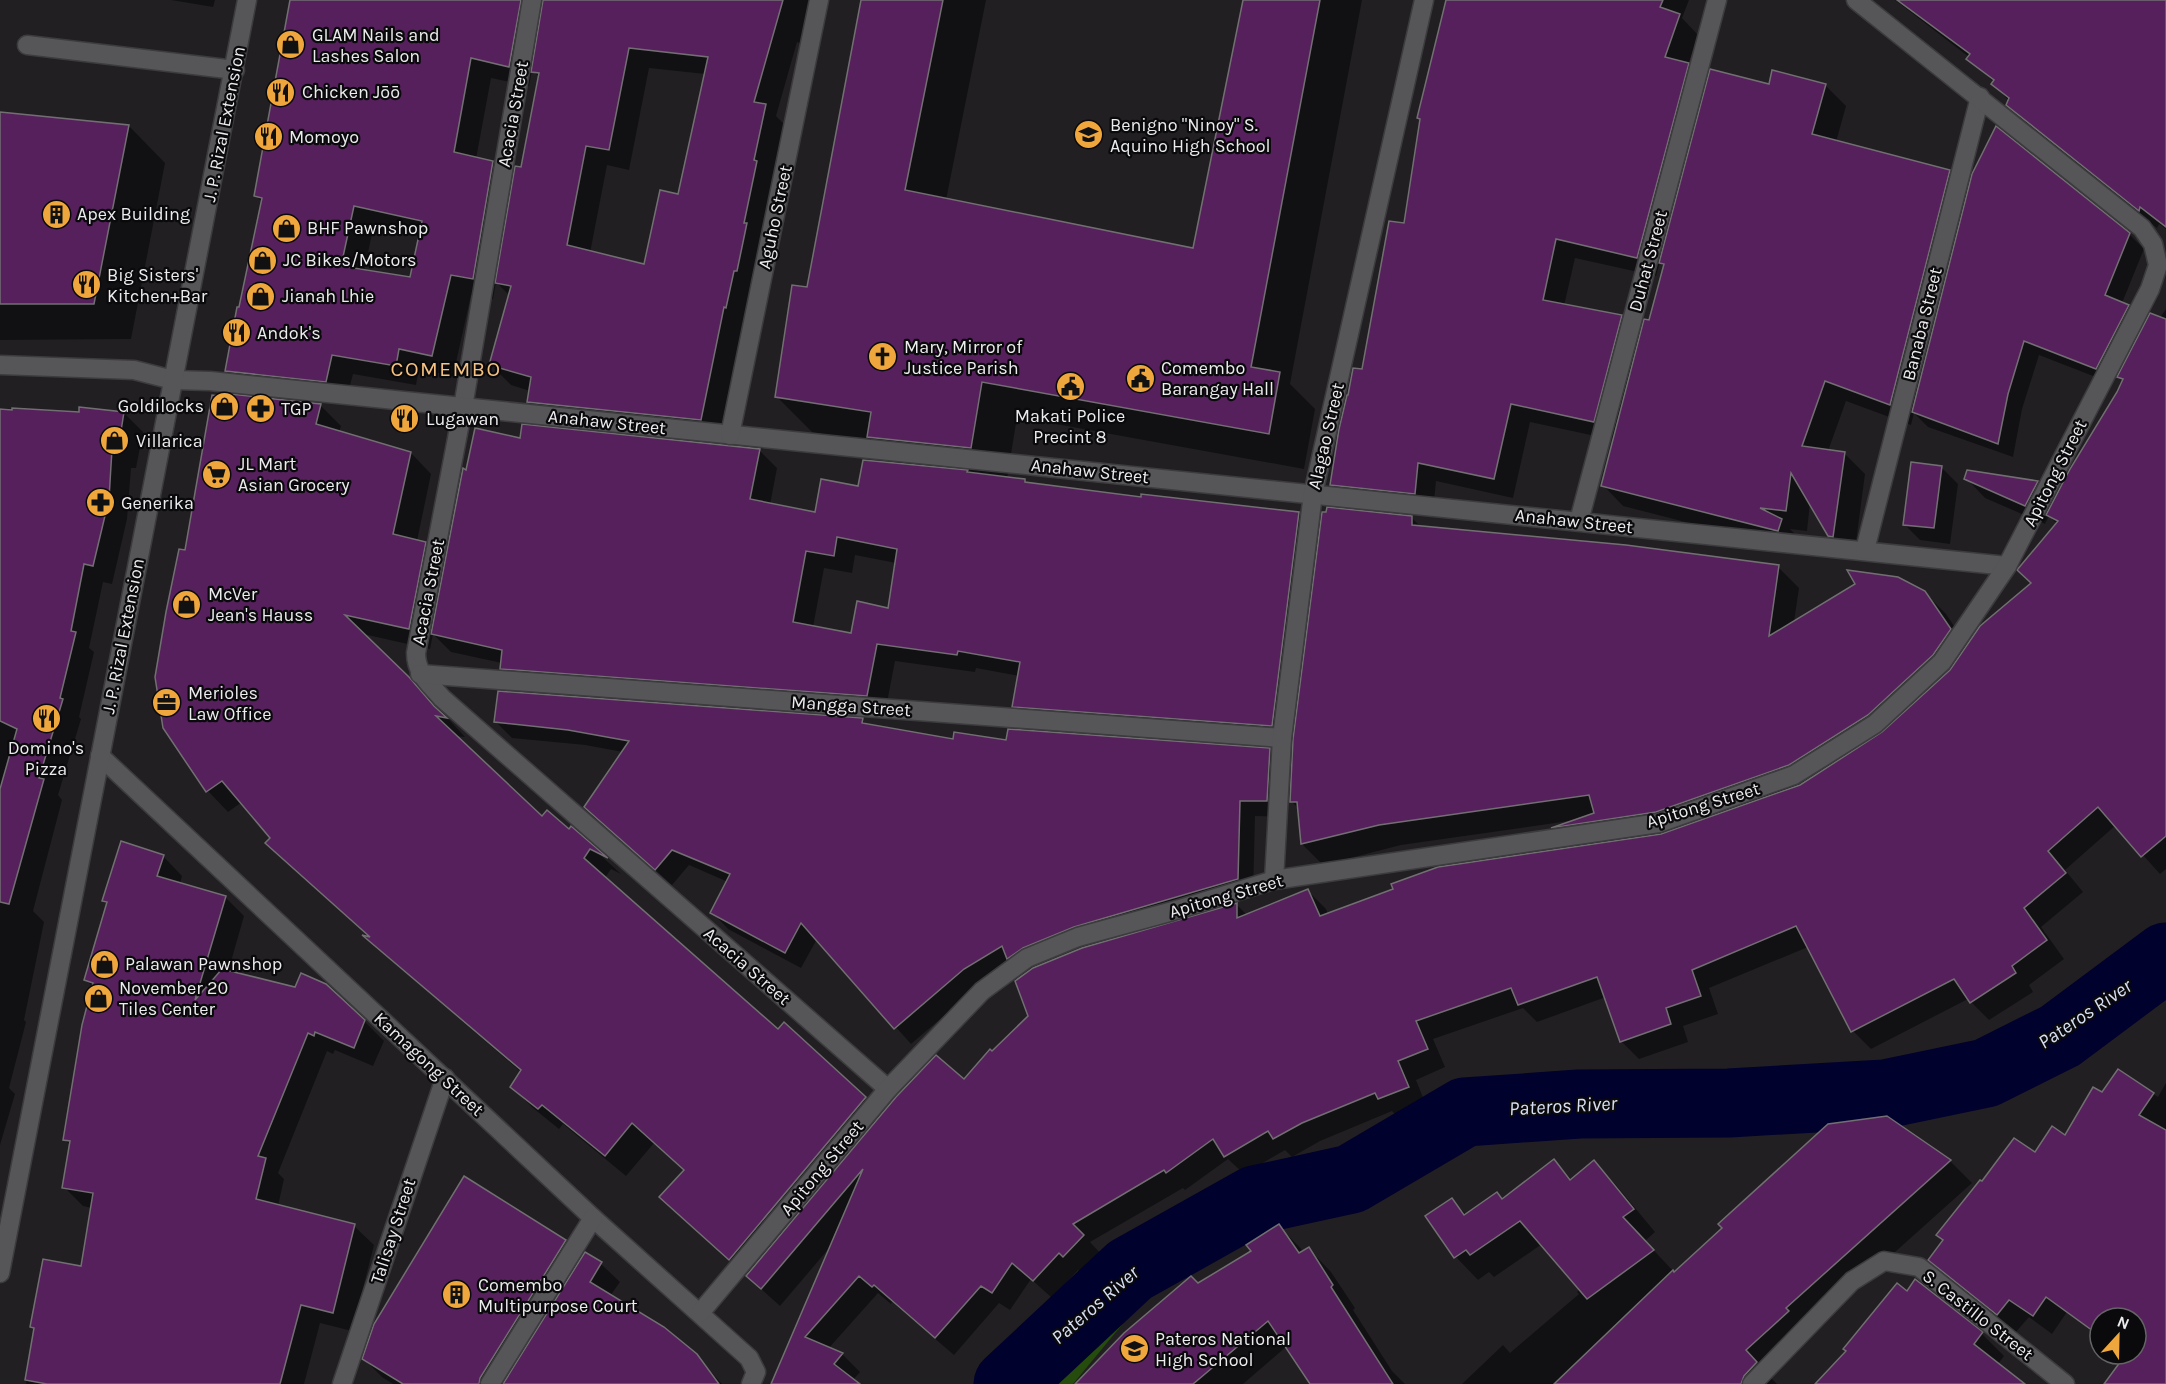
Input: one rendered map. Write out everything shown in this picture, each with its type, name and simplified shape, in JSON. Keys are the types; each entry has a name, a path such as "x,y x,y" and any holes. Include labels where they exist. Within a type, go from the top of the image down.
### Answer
{"street":[{"name":"J. P. Rizal Extension","path":"0,1273 247,0"},
{"name":"Acacia Street","path":"532,0 463,407 416,652 420,674 442,698 888,1089"},
{"name":"Aguho Street","path":"730,435 819,0"},
{"name":"Alagao Street","path":"1274,880 1282,738 1312,494 1424,0"},
{"name":"Duhat Street","path":"1579,521 1717,0"},
{"name":"Apitong Street","path":"700,1313 888,1089 982,991 1027,957 1078,937 1274,880 1659,822 1794,776 1875,724 1941,662 2007,566 2150,289 2158,265 2152,244 2142,228 1856,0"},
{"path":"27,45 235,70"},
{"name":"Banaba Street","path":"1865,550 1980,97"},
{"name":"Anahaw Street","path":"0,365 134,370 173,380 210,381 2007,566"},
{"name":"Mangga Street","path":"420,674 1282,738"},
{"name":"Kamagong Street","path":"100,756 593,1218 749,1358 754,1378"},
{"name":"Talisay Street","path":"342,1384 445,1078"},
{"path":"490,1384 593,1218"},
{"name":"S. Castillo Street","path":"1752,1384 1852,1281 1884,1262 1919,1267 2065,1384"}],"green space":[{"path":"1115,1301 1130,1315 1073,1384 1040,1384 1106,1308"}],"building":[{"path":"290,0 521,0 509,67 471,58 454,152 493,161 473,279 451,275 432,356 399,349 396,366 332,355 326,382 225,371 262,198 254,196","holes":["354,206 422,221 410,277 341,266"]},
{"path":"543,0 783,0 754,102 766,104 754,160 757,161 744,223 747,223 737,271 734,271 726,308 724,307 701,420 527,402 531,377 489,365 511,286 495,283 515,166 521,167 539,73 531,72","holes":["629,48 708,57 678,194 660,190 644,264 567,245 586,146 609,150"]},
{"path":"861,0 943,0 905,190 1193,248 1243,0 1320,0 1251,367 1280,372 1269,434 982,382 971,448 867,437 871,412 775,397 792,285 807,287"},
{"path":"1446,0 1663,0 1660,7 1680,14 1665,57 1689,63 1637,258 1556,239 1543,300 1622,315 1594,422 1511,404 1494,479 1418,463 1415,494 1330,485 1339,429 1353,368 1362,369 1389,221 1404,223 1420,119 1417,118"},
{"path":"1897,0 2166,0 2166,227 2140,207 2139,211 2006,105 2009,98 1991,84 1994,80 1966,59 1970,54"},
{"path":"1710,69 1769,84 1772,70 1826,84 1812,134 1950,170 1890,405 1825,381 1802,446 1845,452 1833,537 1828,536 1791,473 1786,511 1760,508 1782,519 1778,531 1601,486 1644,319 1649,320 1664,264 1659,263"},
{"name":"Apex Building","path":"0,112 129,125 94,304 0,304"},
{"path":"1996,126 2130,233 2105,295 2129,305 2096,369 2024,341 2008,394 1998,444 1912,412 1972,174"},
{"path":"2150,313 2166,319 2166,836 2141,857 2098,807 2048,851 2066,873 2024,908 2047,940 2012,966 2016,973 1970,1003 1954,979 1851,1032 1796,926 1692,970 1701,996 1666,1008 1671,1024 1620,1042 1597,977 1518,1005 1511,988 1416,1021 1428,1049 1398,1061 1409,1087 1378,1099 1375,1093 1302,1123 1273,1139 1268,1131 1224,1157 1213,1139 1166,1173 1164,1170 1073,1224 1084,1235 1063,1257 1059,1253 1033,1281 1012,1263 992,1293 981,1286 935,1338 874,1285 872,1287 859,1276 805,1337 843,1353 834,1364 860,1384 771,1384 863,1169 761,1289 746,1276 896,1097 936,1055 964,1079 990,1049 992,1051 1028,1016 1015,981 1033,968 1082,948 1237,903 1237,918 1308,889 1320,916 1393,889 1391,884 1438,867 1661,834 1800,785 1882,732 1950,670 1980,626 2031,583 2017,570 2058,521 2046,515 2070,469 2117,392 2123,379 2117,377"},
{"path":"221,393 321,404 316,424 411,452 393,534 426,542 409,629 345,615 409,677 447,718 436,716 542,816 547,810 569,829 571,826 608,858 590,849 584,858 778,1029 784,1022 866,1097 729,1260 659,1197 684,1170 632,1123 605,1156 542,1105 538,1109 510,1087 521,1070 362,935 370,937 265,843 270,838 222,781 206,792 163,728 155,677 166,612 179,549 185,550 212,395 220,396"},
{"path":"79,407 124,412 118,450 112,449 109,499 93,566 84,564 71,631 76,632 60,698 63,699 39,778 44,779 9,904 0,902 0,789 17,729 0,721 0,409 79,412"},
{"path":"522,424 760,449 750,499 815,512 821,479 858,486 863,460 968,470 967,472 1025,479 1025,482 1141,497 1141,494 1299,512 1272,726 1012,707 1020,662 958,651 957,655 877,644 867,696 500,669 502,650 431,634 463,468 466,470 475,428 520,438","holes":["837,537 897,549 888,608 857,601 851,633 793,622 806,551 834,556"]},
{"path":"1911,462 1942,466 1934,528 1903,525"},
{"path":"1967,470 2038,481 2025,506 1964,479"},
{"path":"1327,507 1412,516 1412,525 1626,545 1779,565 1769,636 1855,584 1847,570 1898,577 1925,591 1951,629 1933,655 1868,715 1789,765 1656,812 1551,828 1594,813 1589,795 1379,825 1301,844 1297,802 1290,802 1293,739 1322,512 1326,512"},
{"path":"498,691 863,718 862,723 953,739 954,732 1006,740 1008,729 1270,748 1267,801 1240,801 1238,879 1074,927 1023,948 1007,959 1002,946 964,969 894,1029 801,923 785,953 710,913 730,874 672,850 655,870 584,807 629,741 568,730 494,722"},
{"path":"121,841 164,855 157,876 226,896 195,1000 222,969 295,987 301,973 326,984 365,1020 354,1048 315,1032 314,1036 308,1033 258,1156 266,1158 256,1199 355,1224 333,1313 301,1305 280,1384 47,1384 25,1380 34,1328 30,1327 43,1259 81,1266 93,1193 62,1188 70,1141 63,1140 82,1025 93,983 84,980 107,902 102,901"},
{"path":"2118,1069 2154,1093 2139,1115 2166,1130 2166,1384 2104,1384 2117,1366 2148,1366 2148,1306 2088,1306 2088,1327 2046,1297 2033,1316 2009,1300 1997,1315 1928,1260 1943,1240 1936,1235 1980,1180 1982,1181 2014,1138 2035,1152 2052,1126 2065,1135 2093,1087 2102,1092"},
{"path":"1887,1116 1951,1160 1786,1308 1789,1311 1746,1350 1757,1362 1744,1376 1741,1384 1554,1384 1673,1270 1674,1272 1722,1228 1718,1224 1828,1124"},
{"path":"1554,1159 1570,1180 1594,1160 1634,1209 1623,1217 1654,1250 1587,1299 1520,1221 1470,1255 1466,1250 1454,1258 1425,1216 1452,1198 1464,1215 1497,1192 1502,1199"},
{"name":"Comembo Multipurpose Court","path":"464,1176 566,1240 480,1378 479,1384 403,1384 362,1359 374,1324"},
{"path":"1279,1224 1299,1253 1309,1247 1333,1285 1331,1287 1393,1384 1310,1384 1268,1321 1193,1384 1075,1384 1124,1333 1191,1276 1198,1283 1251,1251 1246,1245"},
{"path":"585,1252 602,1262 590,1282 664,1327 697,1354 719,1384 503,1384"},
{"path":"1915,1279 1983,1332 1974,1344 2025,1384 1815,1384 1846,1351 1843,1349 1897,1283 1907,1291"}],"waterway":[{"name":"Pateros River","path":"1008,1384 1130,1270 1255,1200 1351,1179 1465,1112 1579,1104 1729,1103 1885,1094 1986,1073 2060,1036 2166,957"}],"place":[{"name":"GLAM Nails and Lashes Salon","path":"291,45"},
{"name":"Chicken Jōō","path":"281,92"},
{"name":"Benigno \"Ninoy\" S. Aquino High School","path":"1089,135"},
{"name":"Momoyo","path":"268,137"},
{"name":"Apex Building","path":"56,214"},
{"name":"BHF Pawnshop","path":"286,228"},
{"name":"JC Bikes/Motors","path":"262,260"},
{"name":"Big Sisters' Kitchen+Bar","path":"86,285"},
{"name":"Jianah Lhie","path":"261,296"},
{"name":"Andok's","path":"236,333"},
{"name":"Mary, Mirror of Justice Parish","path":"883,357"},
{"name":"Comembo Barangay Hall","path":"1140,378"},
{"name":"Makati Police Precint 8","path":"1070,387"},
{"name":"Goldilocks","path":"225,406"},
{"name":"TGP","path":"260,409"},
{"name":"Lugawan","path":"405,419"},
{"name":"Villarica","path":"115,441"},
{"name":"JL Mart Asian Grocery","path":"217,474"},
{"name":"Generika","path":"100,503"},
{"name":"McVer Jean's Hauss","path":"187,604"},
{"name":"Merioles Law Office","path":"167,703"},
{"name":"Domino's Pizza","path":"46,719"},
{"name":"Palawan Pawnshop","path":"104,964"},
{"name":"November 20 Tiles Center","path":"98,998"},
{"name":"Comembo Multipurpose Court","path":"457,1295"},
{"name":"Pateros National High School","path":"1134,1349"}],"district":[{"name":"COMEMBO","path":"446,369"}]}
